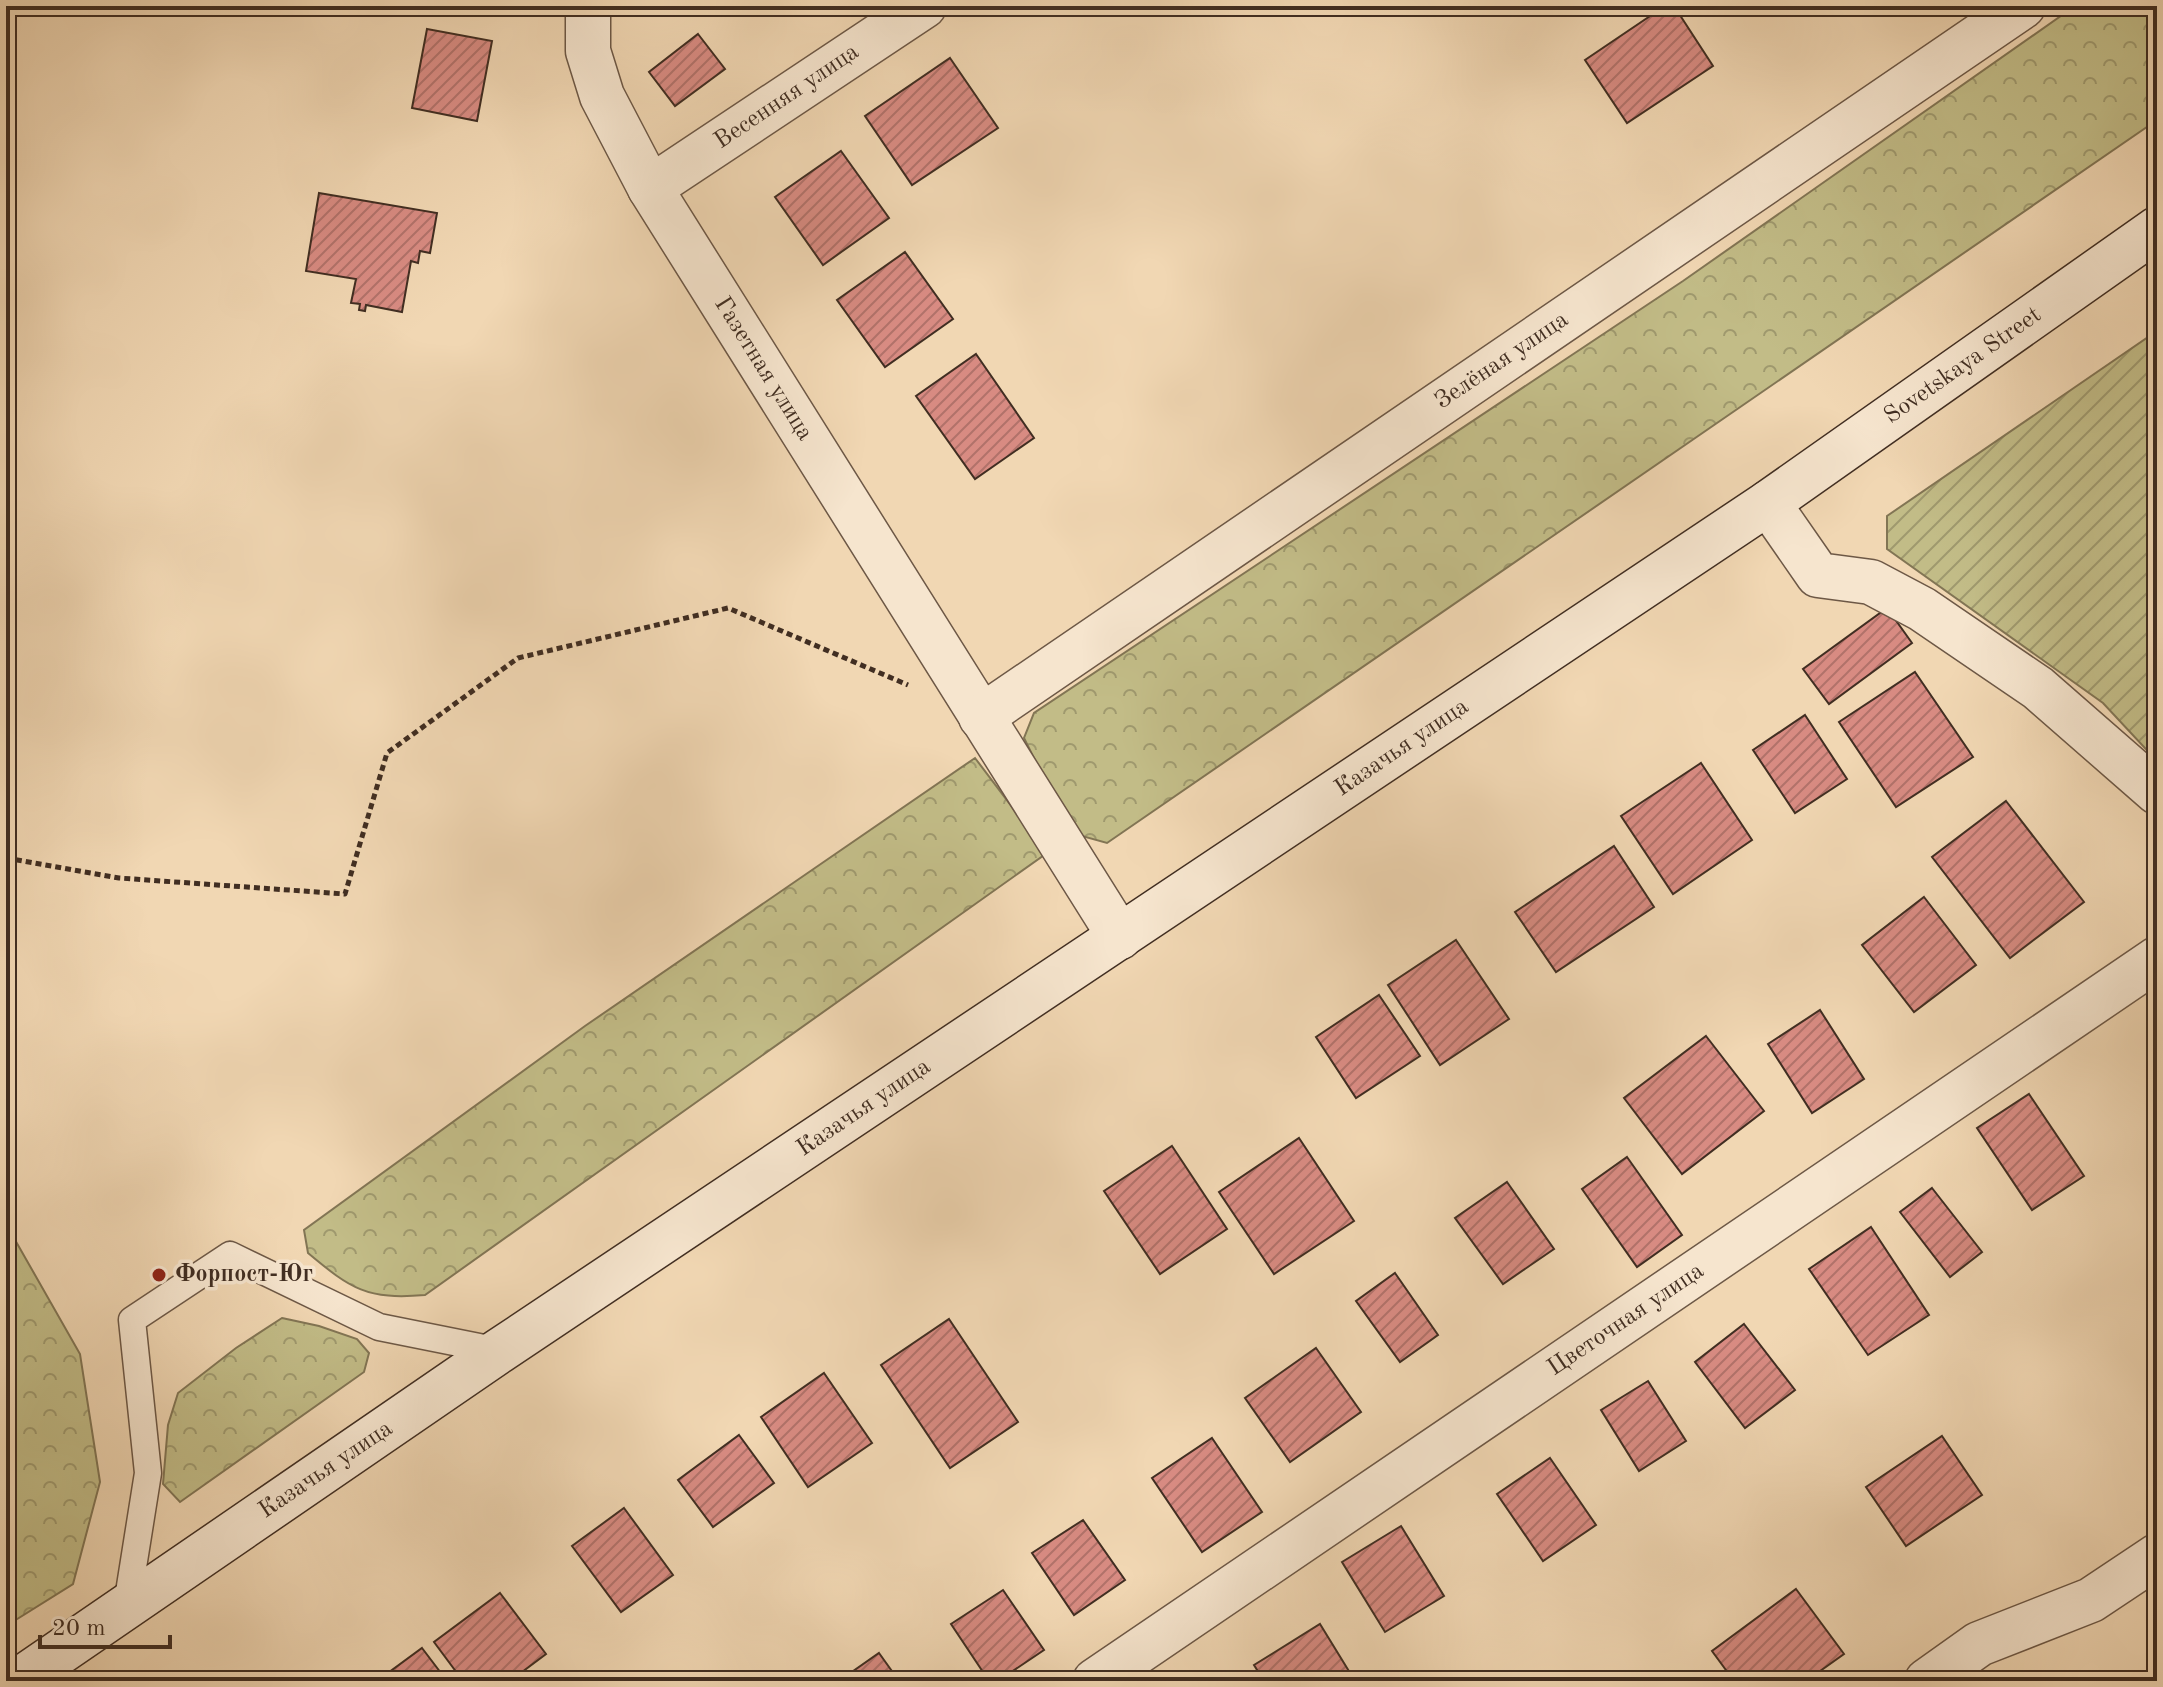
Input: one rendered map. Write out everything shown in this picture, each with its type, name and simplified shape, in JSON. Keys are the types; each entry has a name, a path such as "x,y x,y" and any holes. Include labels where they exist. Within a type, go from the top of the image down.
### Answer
{"street":[{"name":"Газетная улица","path":"588,6 588,51 602,96 650,188 1120,937"},
{"name":"Весенняя улица","path":"650,188 924,6"},
{"name":"Зелёная улица","path":"981,717 2023,6"},
{"name":"Sovetskaya Street","path":"1713,540 2157,229"},
{"path":"1768,503 1818,575 1871,582 1922,609 2038,688 2152,778"},
{"name":"Казачья улица","path":"18,1681 499,1351 1713,540"},
{"name":"Цветочная улица","path":"1095,1681 2157,959"},
{"path":"1927,1681 1979,1644 2091,1600 2157,1556"}],"lane":[{"path":"127,1605 148,1473 132,1320 230,1255 379,1327 499,1351"}],"path":[{"path":"6,858 119,878 345,894 387,753 518,658 728,608 911,686"}],"green space":[{"path":"2075,6 2157,6 2157,120 1107,843 1071,833 1024,738 1034,713 1683,281"},
{"path":"2157,331 2157,761 2103,703 1887,549 1887,516"},
{"path":"975,758 1047,853 425,1295 388,1296 361,1289 336,1275 308,1253 304,1230 585,1026"},
{"path":"6,1224 80,1354 100,1482 73,1584 6,1626"},
{"path":"282,1318 357,1339 369,1353 364,1372 180,1502 163,1484 168,1425 178,1393 236,1348"}],"building":[{"path":"1665,6 1674,6 1713,66 1627,123 1585,60"},
{"path":"427,29 492,41 477,121 412,108"},
{"path":"698,34 725,69 675,106 649,72"},
{"path":"950,58 998,128 912,185 865,116"},
{"path":"841,151 889,218 823,265 775,197"},
{"path":"319,193 437,213 430,253 420,251 418,263 411,261 402,312 366,305 365,311 359,310 360,304 351,303 356,279 306,271"},
{"path":"905,252 953,319 885,367 837,300"},
{"path":"976,354 1034,438 975,479 916,396"},
{"path":"1887,608 1912,643 1829,704 1803,669"},
{"path":"1915,672 1973,757 1896,807 1839,722"},
{"path":"1805,715 1847,779 1795,813 1753,750"},
{"path":"1701,763 1752,840 1673,894 1621,816"},
{"path":"2006,801 2084,902 2010,958 1932,857"},
{"path":"1614,846 1654,907 1556,972 1515,912"},
{"path":"1924,897 1976,965 1914,1012 1862,945"},
{"path":"1456,940 1509,1019 1440,1065 1388,985"},
{"path":"1379,995 1420,1056 1356,1098 1316,1037"},
{"path":"1820,1010 1864,1079 1812,1113 1768,1044"},
{"path":"1706,1036 1764,1111 1682,1174 1624,1098"},
{"path":"2029,1094 2084,1176 2032,1210 1977,1128"},
{"path":"1299,1138 1354,1221 1274,1274 1219,1192"},
{"path":"1172,1146 1227,1229 1160,1274 1104,1191"},
{"path":"1627,1157 1682,1235 1637,1267 1582,1189"},
{"path":"1507,1182 1554,1249 1503,1284 1455,1218"},
{"path":"1932,1188 1982,1252 1950,1277 1900,1212"},
{"path":"1871,1227 1929,1315 1868,1355 1809,1269"},
{"path":"1395,1273 1438,1335 1400,1362 1356,1301"},
{"path":"949,1319 1018,1422 950,1468 881,1365"},
{"path":"1744,1324 1795,1390 1745,1428 1695,1362"},
{"path":"1316,1348 1361,1412 1290,1462 1245,1398"},
{"path":"824,1373 872,1443 808,1487 761,1417"},
{"path":"1648,1381 1686,1441 1639,1471 1601,1410"},
{"path":"739,1435 774,1483 713,1527 678,1480"},
{"path":"1942,1436 1982,1495 1906,1546 1866,1487"},
{"path":"1212,1438 1262,1512 1202,1552 1152,1478"},
{"path":"1550,1458 1596,1525 1543,1561 1497,1494"},
{"path":"624,1508 673,1575 621,1612 572,1546"},
{"path":"1083,1520 1125,1580 1074,1615 1032,1553"},
{"path":"1401,1526 1444,1596 1385,1632 1342,1562"},
{"path":"1796,1589 1844,1654 1806,1681 1734,1681 1712,1651"},
{"path":"1003,1590 1044,1650 998,1681 989,1681 951,1624"},
{"path":"500,1593 546,1654 510,1681 463,1681 434,1642"},
{"path":"1320,1624 1355,1681 1264,1681 1254,1665"},
{"path":"422,1648 447,1681 377,1681"},
{"path":"879,1653 899,1681 839,1681"}],"place":[{"name":"Форпост-Юг","path":"159,1275"}]}
